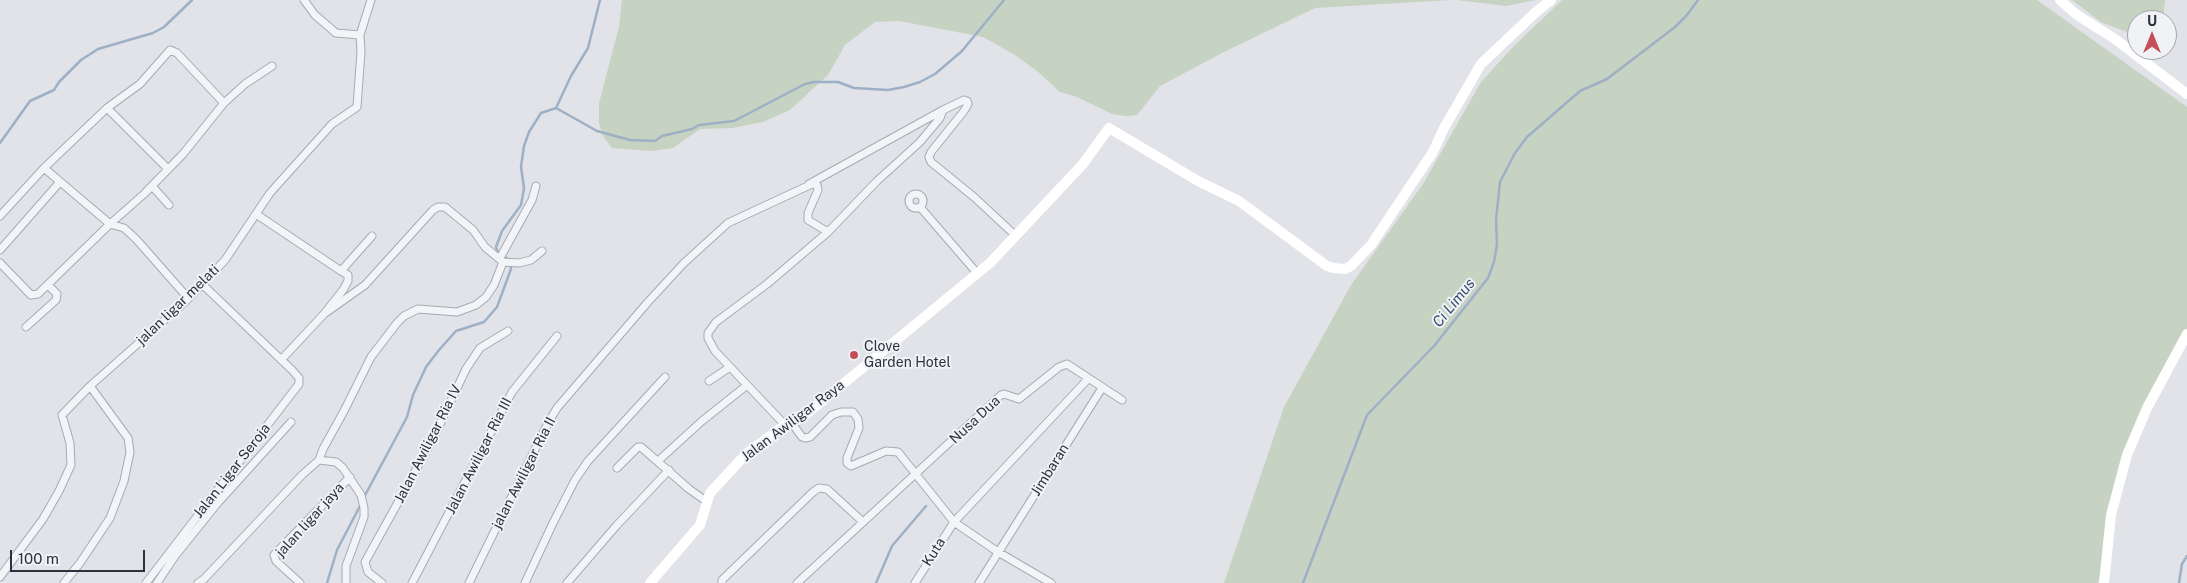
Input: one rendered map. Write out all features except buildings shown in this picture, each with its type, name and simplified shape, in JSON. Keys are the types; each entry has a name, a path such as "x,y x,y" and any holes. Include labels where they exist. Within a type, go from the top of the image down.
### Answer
{"street":[{"path":"304,0 315,15 336,34 360,35 371,0"},
{"name":"Jalan Awiligar Raya","path":"650,583 700,525 705,512 706,501 720,481 746,454 788,423 810,412 990,263 1083,164 1109,128 1198,181 1239,201 1330,267 1345,269 1352,266 1371,245 1433,152 1444,128 1482,64 1536,12 1552,0"},
{"path":"2060,0 2077,15 2115,40 2187,94"},
{"name":"jalan ligar melati","path":"0,577 32,535 59,491 70,464 71,454 62,415 90,386 188,298 225,260 270,193 332,124 357,107 361,52 360,35"},
{"path":"0,216 44,168 107,108 140,84 172,50 224,103"},
{"path":"0,263 33,296 48,286 110,224 152,186 224,103 245,84 272,66"},
{"name":"jalan Awiligar Ria II","path":"469,583 548,423 563,402 648,302 684,263 728,223 808,184 964,100 968,104 964,111 929,157 931,162 974,197 1016,236"},
{"path":"107,108 168,169"},
{"path":"943,110 940,118 920,142 877,181 828,232 767,284 716,322 709,330 708,338 712,346 746,386 805,438 810,437 832,415 841,412 853,412 858,418 859,428 847,458 851,466 886,451 893,451 902,456 954,522 1040,580 1051,583"},
{"path":"44,168 59,183 110,224 124,228 188,298"},
{"path":"0,250 59,183"},
{"path":"808,184 817,185 818,190 808,213 808,220 828,232"},
{"path":"152,186 169,206"},
{"path":"198,583 204,579 302,474 319,460 371,357 397,323 410,312 418,309 457,312 476,305 486,297 494,285 501,260 532,200 536,186"},
{"path":"324,314 365,285 433,210 438,207 444,207 473,230 485,247 501,260 519,263 531,260 542,251"},
{"path":"920,207 977,273"},
{"path":"202,284 281,360 324,314 348,281 348,275 256,214"},
{"path":"341,271 372,236"},
{"path":"26,327 56,300 57,294 48,286"},
{"name":"Jalan Awiligar Ria IV","path":"382,583 366,569 365,562 432,441 466,369 480,348 508,331"},
{"path":"2104,583 2108,535 2121,474 2147,408 2187,334"},
{"name":"Jalan Awiligar Ria III","path":"412,583 512,392 557,336"},
{"name":"Jalan Ligar Seroja","path":"146,583 170,548 294,393 299,384 298,378 281,360"},
{"name":"Nusa Dua","path":"916,475 1001,395 1004,394 1019,399 1059,367 1066,364 1122,400"},
{"path":"709,381 730,367"},
{"path":"526,583 552,523 575,480 588,461 665,377"},
{"path":"954,522 1088,379"},
{"path":"64,583 110,518 124,482 130,452 128,438 90,386"},
{"path":"658,461 702,421 746,386"},
{"name":"Jimbaran","path":"998,552 1102,388"},
{"path":"157,583 175,556 216,505 291,422"},
{"path":"617,468 640,446 706,501"},
{"path":"319,460 336,462 350,477 361,495 364,517 346,566 346,583"},
{"path":"568,583 617,525 669,470"},
{"path":"797,583 916,475"},
{"name":"jalan ligar jaya","path":"300,583 276,561 274,555 350,477"},
{"path":"722,583 722,580 819,488 827,489 863,522"},
{"name":"Kuta","path":"915,583 954,522"},
{"path":"979,583 998,552"}],"green space":[{"path":"622,0 1451,0 1315,8 1224,52 1160,86 1137,115 1126,116 1112,114 1077,97 1060,92 1037,71 1015,55 983,37 899,21 875,22 845,45 828,75 790,110 763,122 732,128 700,129 673,148 651,151 612,148 603,136 599,123 599,103 619,27"},
{"path":"1457,0 1536,0 1506,6"},
{"path":"1562,0 2037,0 2187,107 2187,328 2137,428 2098,583 1224,583 1284,407 1351,285 1423,184 1481,82 1513,47"},
{"path":"2072,0 2165,0 2164,10 2127,10 2127,32 2101,22"}],"waterway":[{"path":"0,143 30,101 54,90 59,82 81,60 98,49 153,33 164,27 192,0"},
{"path":"556,108 571,76 588,48 600,0"},
{"path":"363,499 407,417 413,395 426,367 456,331 484,322 497,307 511,269 510,260 498,253 496,247 502,231 521,205 524,188 521,167 524,146 529,132 541,113 556,108 597,131 630,140 655,141 662,136 692,129 699,125 734,121 805,84 814,82 838,82 854,88 888,90 904,87 920,82 935,74 962,51 1004,0"},
{"name":"Ci Limus","path":"1303,583 1367,415 1434,346 1488,278 1494,262 1497,244 1496,220 1500,182 1515,153 1527,137 1580,91 1607,79 1675,27 1698,0"},
{"path":"327,583 337,550 361,504"},
{"path":"876,583 892,546 926,506"},
{"path":"2179,583 2182,564 2187,556"}],"place":[{"name":"Clove Garden Hotel","path":"854,355"}]}
